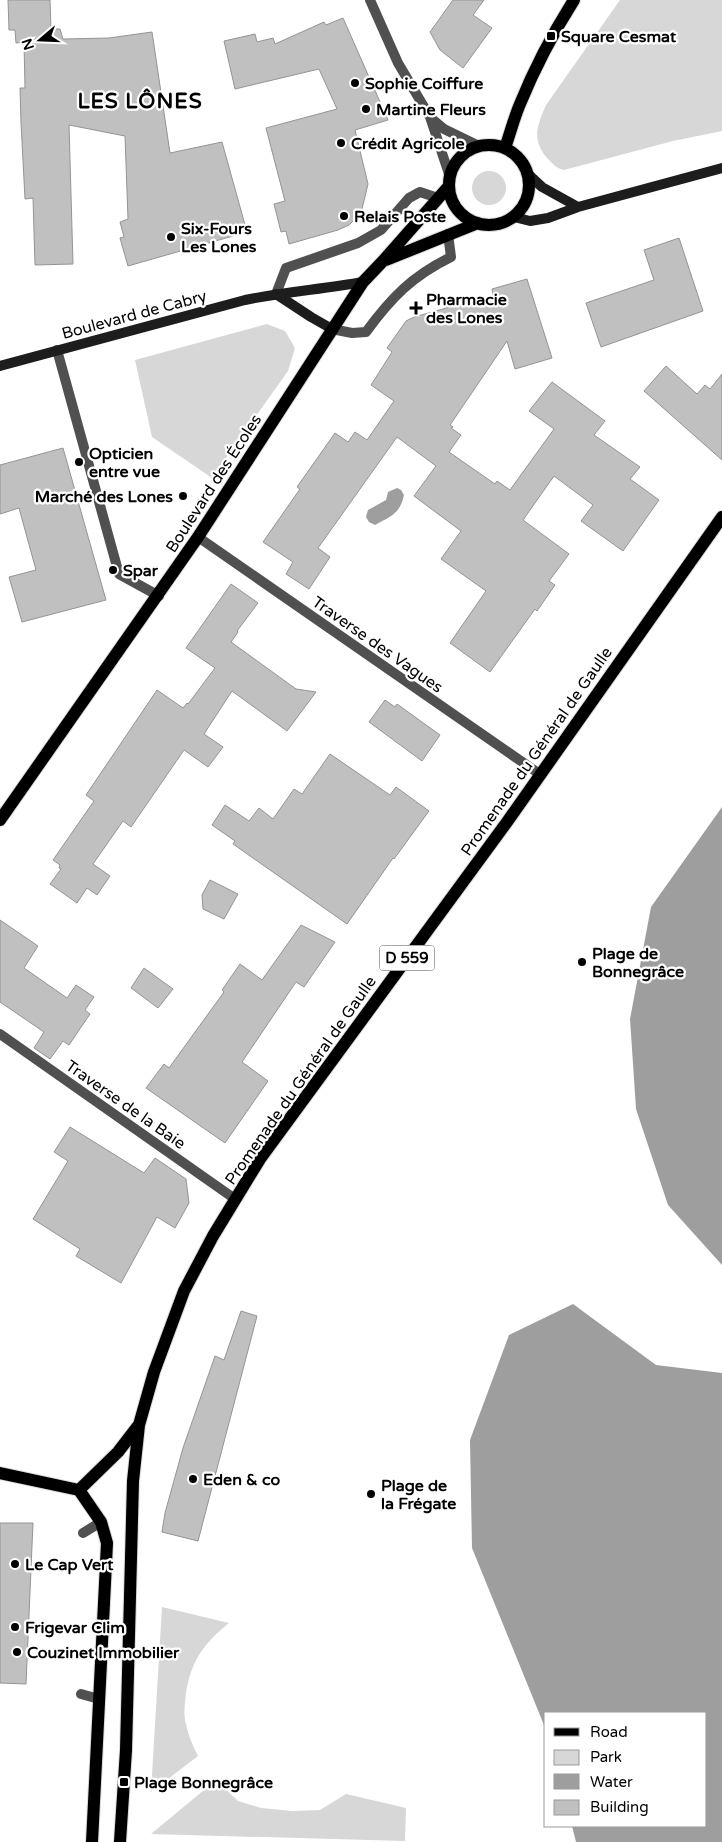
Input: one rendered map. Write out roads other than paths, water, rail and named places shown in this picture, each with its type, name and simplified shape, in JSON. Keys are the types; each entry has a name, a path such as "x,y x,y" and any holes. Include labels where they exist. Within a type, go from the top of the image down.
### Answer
{"main road":[{"path":"505,148 519,106 530,81 551,36 574,0"},
{"path":"493,145 505,148 515,154 523,163 528,174 529,186 527,197 522,208 514,217 503,223 478,224 466,218 457,209 451,198 450,181 454,167 469,150 479,146 493,145"},
{"name":"Boulevard des Écoles","path":"0,820 159,596 363,282 384,261 438,198 450,181"},
{"name":"Boulevard des Écoles","path":"384,261 448,234 478,224"},
{"name":"Promenade du Général de Gaulle","path":"120,1839 126,1750 133,1481 139,1425 154,1372 184,1291 235,1199 266,1150 541,775 722,517"},
{"path":"79,1490 118,1452 139,1425"},
{"path":"0,1473 79,1490 101,1522 107,1543 92,1840"}],"street":[{"path":"370,0 398,63 430,117 444,156 450,181"},
{"path":"430,117 444,129 479,146"},
{"path":"514,217 530,221 548,218 578,207 722,168"},
{"path":"528,174 542,187 578,207"},
{"path":"438,198 420,192 409,198 381,230 358,243 286,268 276,294 332,329 352,333 366,332 381,310 408,283 428,268 451,257 448,234"},
{"name":"Boulevard de Cabry","path":"0,366 245,300 363,282"},
{"path":"57,350 119,574 159,596"},
{"name":"Traverse des Vagues","path":"198,537 541,775"},
{"name":"Traverse de la Baie","path":"0,1034 235,1199"},
{"path":"83,1533 101,1522"},
{"path":"82,1694 99,1699"}],"water":[{"path":"397,488 404,495 397,510 390,517 375,525 369,522 366,517 368,510 386,500 388,492"},
{"path":"722,807 722,1265 668,1205 636,1109 630,1019 651,907"},
{"path":"573,1304 656,1365 722,1373 722,1842 576,1842 572,1827 707,1827 707,1712 544,1712 544,1725 472,1548 470,1440 509,1335"}],"place":[{"name":"Square Cesmat","path":"551,36"},
{"name":"Sophie Coiffure","path":"355,83"},
{"name":"Martine Fleurs","path":"366,109"},
{"name":"Crédit Agricole","path":"341,143"},
{"name":"Relais Poste","path":"344,216"},
{"name":"Six-Fours Les Lones","path":"171,237"},
{"name":"Pharmacie des Lones","path":"416,308"},
{"name":"Opticien entre vue","path":"79,462"},
{"name":"Marché des Lones","path":"183,496"},
{"name":"Spar","path":"113,570"},
{"name":"Plage de Bonnegrâce","path":"582,962"},
{"name":"Eden & co","path":"193,1479"},
{"name":"Plage de la Frégate","path":"371,1494"},
{"name":"Le Cap Vert","path":"15,1564"},
{"name":"Frigevar Clim","path":"15,1627"},
{"name":"Couzinet Immobilier","path":"17,1652"},
{"name":"Plage Bonnegrâce","path":"124,1782"}],"district":[{"name":"LES LÔNES","path":"140,101"}]}
